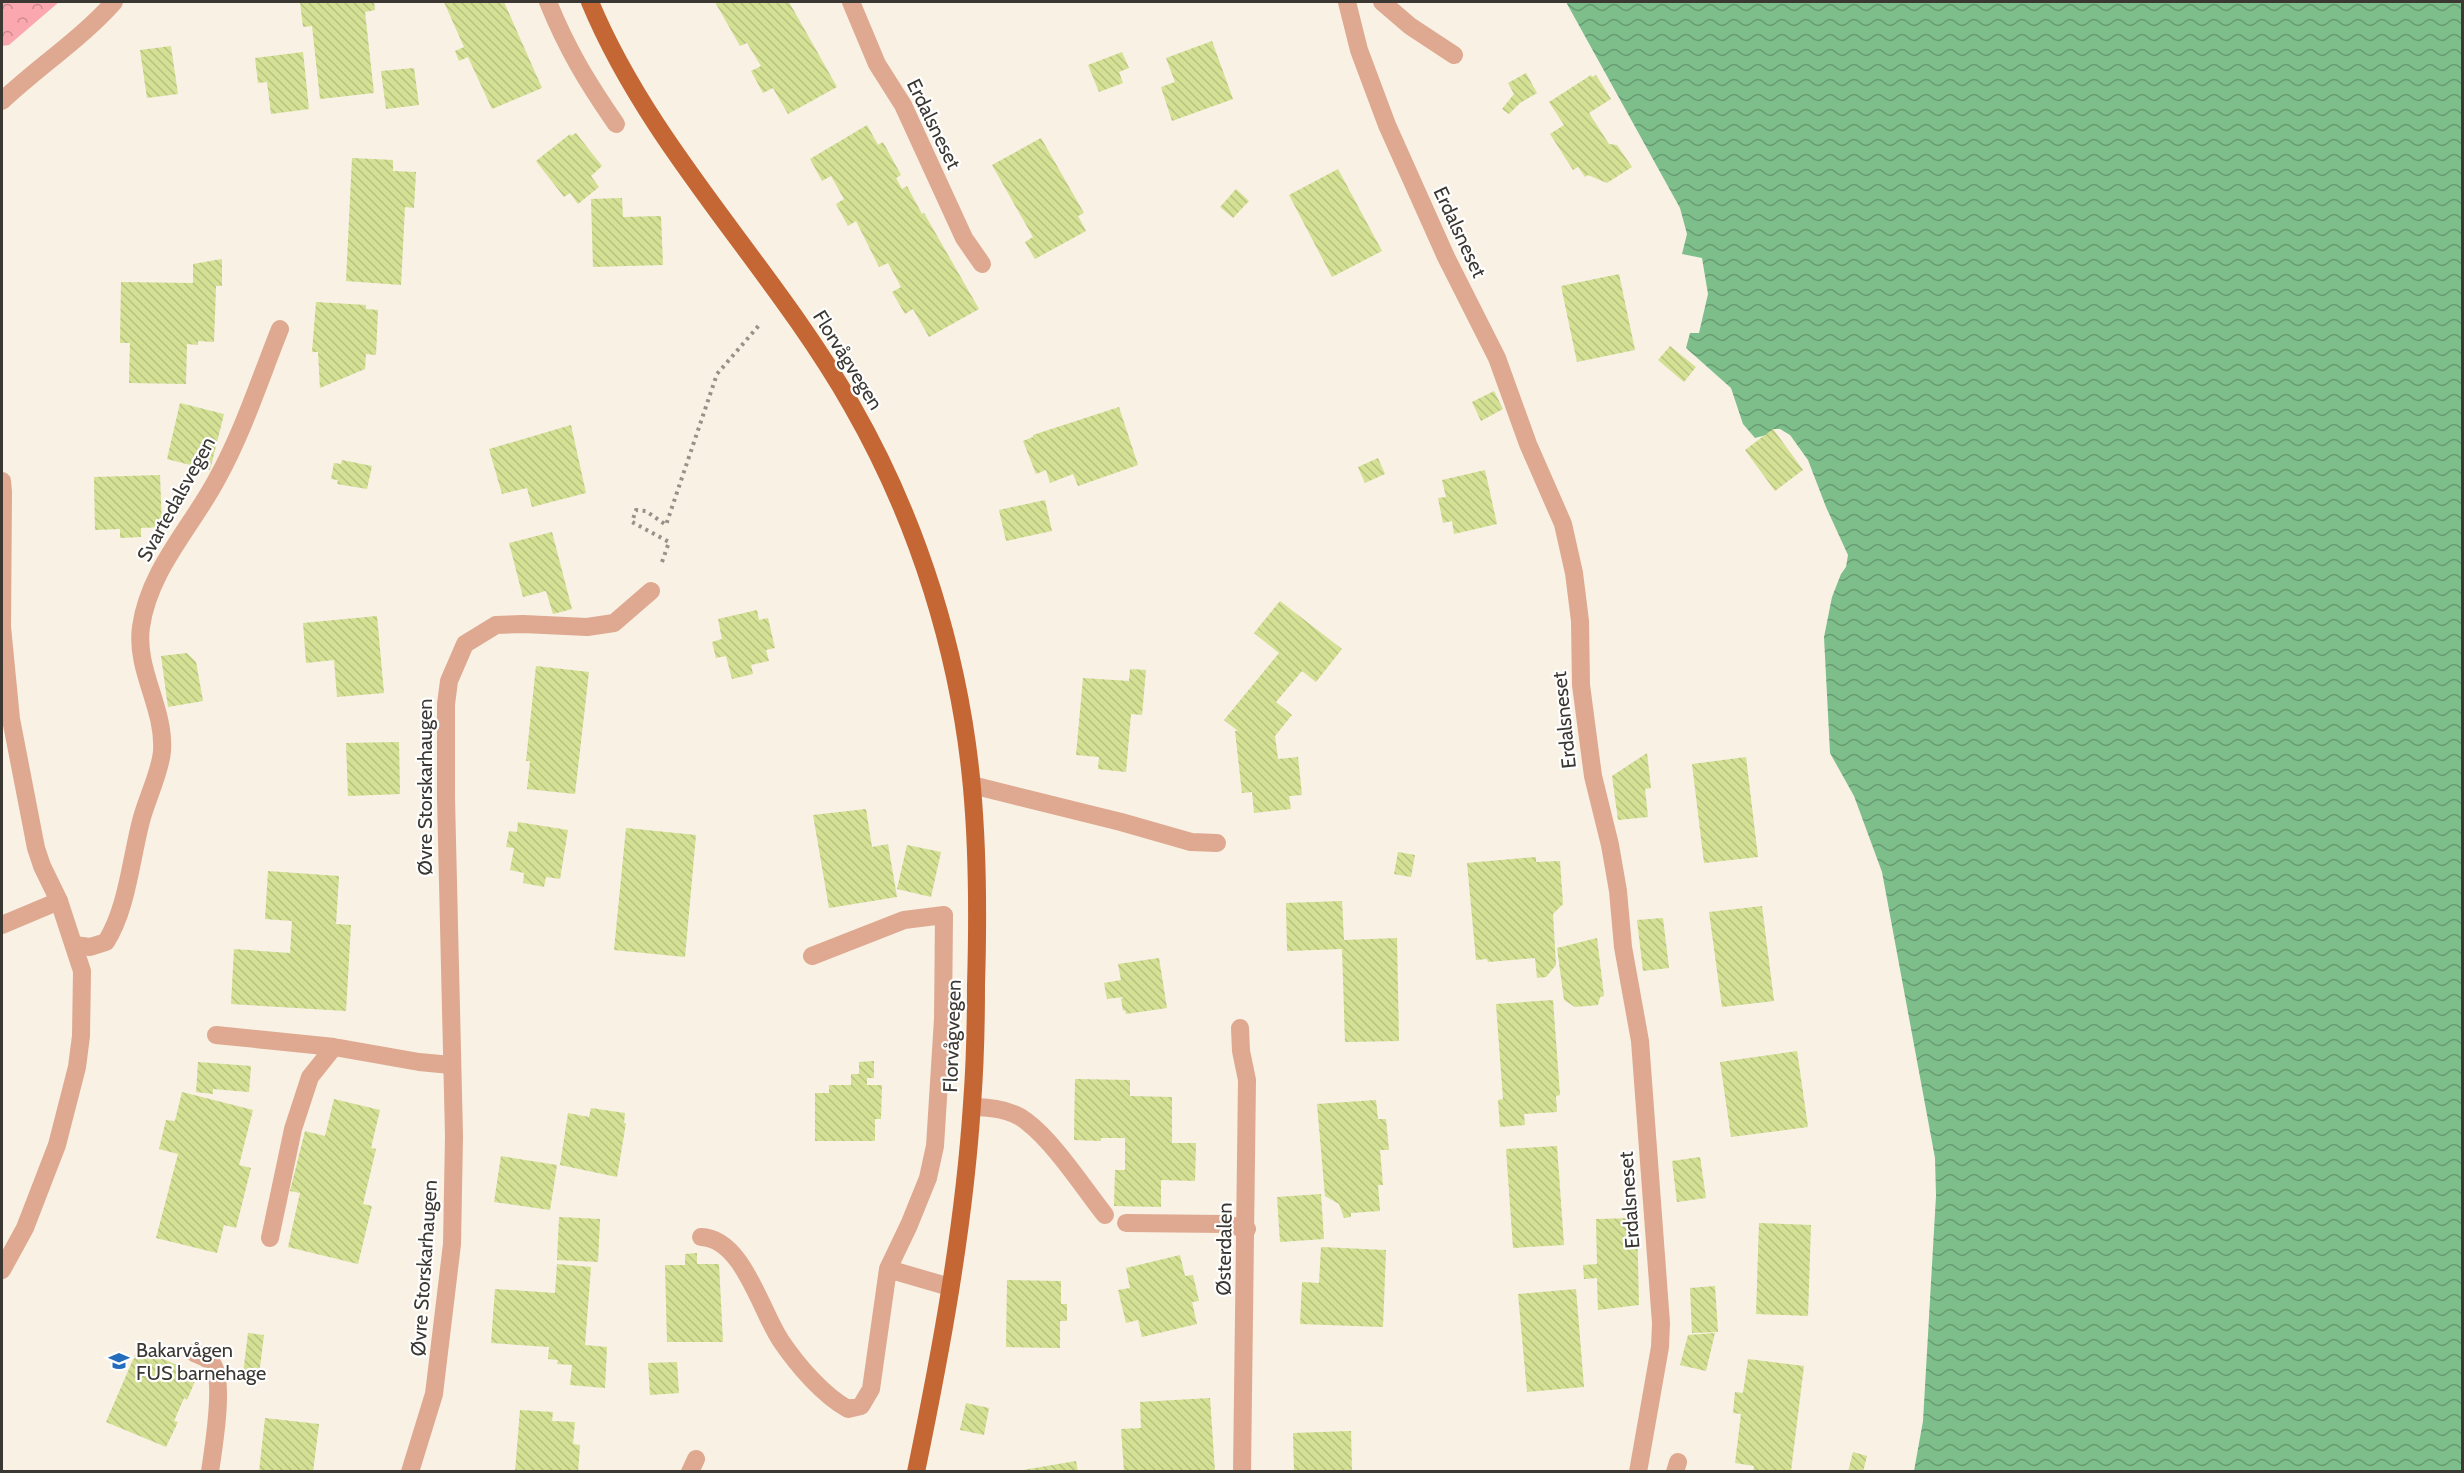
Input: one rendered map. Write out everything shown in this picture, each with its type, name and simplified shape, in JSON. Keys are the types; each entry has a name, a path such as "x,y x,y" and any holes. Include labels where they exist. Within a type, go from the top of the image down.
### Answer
{"main road":[{"name":"Florvågvegen","path":"590,2 607,41 641,99 835,376 875,449 911,530 942,626 959,700 972,785 978,910 972,1107 950,1287 916,1472"}],"street":[{"path":"2,101 114,2"},
{"path":"548,2 583,77 616,124"},
{"name":"Erdalsneset","path":"850,2 877,63 903,105 964,238 982,264"},
{"name":"Erdalsneset","path":"1347,2 1359,50 1387,125 1446,257 1497,358 1528,444 1563,524 1574,573 1580,621 1581,685 1593,776 1616,880 1623,947 1645,1076 1647,1147 1661,1323 1660,1347 1638,1472"},
{"path":"1382,2 1410,26 1454,55"},
{"name":"Svartedalsvegen","path":"74,945 90,946 106,942 112,933 127,883 141,820 162,752 158,713 143,664 141,628 148,601 168,554 217,479 280,328"},
{"path":"2,482 2,627 11,719 36,848 59,901 82,971 81,1036 77,1067 57,1145 25,1228 2,1270"},
{"name":"Øvre Storskarhaugen","path":"410,1472 434,1394 452,1244 454,1136 446,704 449,681 465,644 496,626 524,624 587,627 614,623 651,591"},
{"path":"972,785 1191,842 1216,843"},
{"path":"2,925 59,901"},
{"name":"Florvågvegen","path":"701,1237 719,1241 728,1248 745,1272 781,1341 830,1399 848,1409 861,1406 871,1389 888,1269 928,1178 934,1146 943,1019 944,915 904,920 812,956"},
{"name":"Østerdalen","path":"1240,1028 1240,1051 1247,1080 1247,1229 1242,1472"},
{"path":"216,1035 334,1047 419,1062 451,1065"},
{"path":"270,1238 293,1129 309,1077 334,1047"},
{"path":"972,1107 1000,1110 1026,1120 1051,1147 1105,1215"},
{"path":"1126,1223 1225,1224 1247,1229"},
{"path":"888,1269 950,1287"},
{"path":"194,1353 212,1362 217,1377 218,1401 210,1472"}],"path":[{"path":"651,591 669,542 632,522 636,510 646,511 666,525 717,374 763,321"}],"green space":[{"path":"2,2 59,2 9,45 2,46"}],"water":[{"path":"1566,2 2462,2 2462,1471 1914,1471 1923,1421 1936,1196 1935,1158 1882,872 1854,796 1830,753 1824,637 1832,597 1846,567 1848,555 1808,460 1790,435 1780,429 1774,429 1766,435 1755,438 1743,424 1731,388 1686,348 1690,333 1699,333 1708,294 1702,258 1682,254 1687,234 1680,208"}],"building":[{"path":"300,2 374,2 375,10 365,12 374,93 320,99 312,26 303,27"},
{"path":"444,2 504,2 542,88 492,109 468,57 459,61 455,51 464,47"},
{"path":"715,2 789,2 837,87 788,114 773,88 763,93 751,71 761,66 747,43 740,46"},
{"path":"1212,41 1233,99 1172,121 1161,87 1175,82 1166,58"},
{"path":"171,46 178,94 147,98 140,50"},
{"path":"303,52 309,109 271,114 267,82 258,83 255,58"},
{"path":"1122,52 1129,68 1119,72 1123,83 1099,92 1088,65"},
{"path":"414,68 419,105 386,109 381,71"},
{"path":"1526,73 1537,93 1520,103 1509,114 1502,109 1514,94 1508,83"},
{"path":"1591,75 1592,77 1596,75 1611,99 1589,113 1609,144 1617,145 1632,167 1607,183 1588,175 1585,177 1578,167 1573,170 1550,134 1564,125 1549,102"},
{"path":"867,125 878,145 883,142 901,175 896,178 902,189 907,186 979,309 929,337 913,309 905,314 892,292 901,287 888,263 879,267 856,221 848,226 836,204 844,199 831,176 822,181 810,159"},
{"path":"576,133 602,166 591,176 599,187 578,204 570,193 564,197 536,161 570,134 571,136"},
{"path":"1041,138 1084,213 1078,216 1086,231 1035,259 1025,242 1033,237 992,165"},
{"path":"352,158 393,160 393,171 416,172 414,208 405,207 401,285 346,281"},
{"path":"1338,169 1382,251 1332,277 1289,195"},
{"path":"1236,189 1249,201 1233,218 1220,207"},
{"path":"622,198 623,217 661,216 663,265 593,267 591,199"},
{"path":"222,259 222,286 216,286 214,342 198,341 198,345 187,344 186,384 129,383 130,343 120,343 121,282 193,283 193,264"},
{"path":"1619,274 1635,350 1577,362 1561,286"},
{"path":"316,302 366,305 366,309 378,310 376,355 366,354 365,369 320,388 318,352 312,352"},
{"path":"1670,346 1696,367 1684,382 1658,360"},
{"path":"1494,391 1503,409 1481,421 1472,402"},
{"path":"180,403 224,414 210,470 167,459"},
{"path":"1119,407 1138,465 1078,486 1073,474 1050,483 1046,470 1036,474 1023,441 1033,435"},
{"path":"571,425 586,493 532,507 527,488 502,494 489,449"},
{"path":"1773,429 1803,470 1775,491 1745,450"},
{"path":"1378,458 1385,474 1365,483 1358,467"},
{"path":"342,460 372,466 367,489 337,484 338,480 331,479 334,463 341,464"},
{"path":"1485,470 1497,524 1454,534 1452,521 1443,523 1438,498 1446,497 1442,480"},
{"path":"160,475 162,527 141,528 141,537 120,538 120,529 95,530 94,477"},
{"path":"1045,500 1052,531 1006,541 999,510"},
{"path":"552,532 572,609 553,614 546,591 523,597 509,543"},
{"path":"1280,601 1342,649 1316,682 1302,671 1276,702 1292,715 1275,736 1278,759 1298,757 1302,795 1289,796 1291,809 1254,813 1252,792 1242,793 1235,731 1238,731 1224,720 1279,653 1254,633"},
{"path":"757,610 759,620 768,618 775,648 766,650 769,661 751,665 753,674 732,679 726,656 716,658 712,642 722,639 718,619"},
{"path":"377,616 384,693 337,697 334,660 306,663 303,623"},
{"path":"187,653 196,662 203,701 168,707 161,656"},
{"path":"536,666 589,672 575,794 527,789 530,761 526,761"},
{"path":"1130,669 1146,670 1142,715 1131,714 1126,772 1098,769 1099,757 1076,755 1083,678 1129,681"},
{"path":"399,742 400,794 348,796 346,743"},
{"path":"1647,753 1651,788 1645,789 1648,817 1618,820 1612,776"},
{"path":"1746,757 1758,857 1704,863 1692,764"},
{"path":"866,809 872,847 888,844 897,897 829,908 813,815"},
{"path":"518,822 568,830 560,879 546,877 544,887 523,883 524,873 510,870 514,848 506,847 509,831 517,832"},
{"path":"626,828 696,835 685,957 614,950"},
{"path":"907,845 941,852 931,897 897,889"},
{"path":"1398,852 1415,855 1411,877 1394,874"},
{"path":"1536,857 1536,862 1560,861 1563,904 1553,914 1556,965 1546,977 1537,978 1535,958 1488,962 1487,959 1476,960 1467,863"},
{"path":"268,871 339,876 336,924 351,925 346,1011 231,1004 234,949 290,953 292,921 265,919"},
{"path":"1342,901 1344,940 1397,938 1399,1041 1345,1042 1342,949 1287,951 1286,903"},
{"path":"1762,906 1774,1001 1722,1007 1709,912"},
{"path":"1663,918 1669,968 1643,971 1637,920"},
{"path":"1597,938 1604,996 1600,997 1598,1005 1575,1007 1564,1000 1557,948"},
{"path":"1159,958 1167,1008 1126,1014 1125,1010 1123,1011 1121,999 1124,997 1107,999 1104,983 1121,980 1118,964"},
{"path":"1553,1000 1560,1095 1556,1096 1557,1112 1524,1114 1525,1125 1500,1127 1498,1100 1503,1099 1496,1004"},
{"path":"1797,1051 1808,1127 1731,1137 1720,1062"},
{"path":"874,1061 874,1078 867,1078 867,1085 882,1085 881,1119 875,1119 875,1141 815,1141 815,1093 829,1093 829,1085 851,1085 851,1074 859,1074 859,1062"},
{"path":"198,1062 251,1066 249,1092 213,1089 213,1094 196,1092"},
{"path":"1075,1079 1130,1080 1130,1096 1172,1097 1172,1143 1196,1143 1195,1181 1161,1180 1161,1207 1114,1206 1115,1170 1125,1170 1125,1138 1101,1138 1101,1141 1074,1140"},
{"path":"182,1092 253,1110 239,1165 251,1168 236,1228 224,1225 217,1253 156,1238 178,1154 159,1149 166,1120 175,1121"},
{"path":"334,1099 380,1110 371,1148 376,1149 363,1204 372,1206 358,1264 288,1247 300,1193 290,1191 305,1131 325,1136"},
{"path":"1376,1100 1378,1119 1386,1119 1389,1150 1380,1150 1383,1185 1378,1185 1380,1211 1351,1213 1351,1217 1344,1218 1339,1204 1325,1196 1317,1104"},
{"path":"591,1108 625,1113 624,1123 626,1123 617,1177 560,1165 568,1113 589,1117"},
{"path":"1557,1146 1564,1245 1513,1248 1506,1149"},
{"path":"501,1156 557,1165 550,1210 494,1202"},
{"path":"1700,1157 1706,1198 1677,1202 1672,1161"},
{"path":"1321,1194 1324,1239 1280,1242 1277,1197"},
{"path":"559,1217 600,1219 598,1262 557,1260"},
{"path":"1637,1218 1639,1305 1598,1310 1597,1278 1584,1279 1583,1265 1597,1264 1596,1219"},
{"path":"1759,1223 1811,1225 1808,1316 1756,1314"},
{"path":"1321,1247 1386,1250 1383,1327 1300,1324 1302,1282 1319,1283"},
{"path":"697,1253 697,1264 719,1264 723,1342 667,1342 665,1265 685,1265 685,1254"},
{"path":"1180,1255 1185,1276 1193,1275 1199,1301 1192,1302 1197,1324 1142,1337 1138,1320 1126,1323 1118,1290 1130,1288 1126,1268"},
{"path":"557,1264 591,1267 585,1345 607,1347 605,1388 570,1385 572,1365 557,1364 558,1360 548,1359 549,1347 491,1343 495,1289 555,1293"},
{"path":"1007,1280 1061,1281 1061,1304 1067,1304 1067,1321 1060,1321 1060,1348 1006,1347"},
{"path":"1715,1286 1718,1332 1692,1333 1690,1288"},
{"path":"1576,1289 1584,1387 1527,1392 1518,1294"},
{"path":"248,1333 264,1335 258,1383 242,1382"},
{"path":"1715,1333 1706,1371 1680,1365 1688,1335"},
{"path":"138,1348 198,1374 187,1400 184,1398 174,1421 178,1422 166,1447 106,1422"},
{"path":"1748,1359 1804,1366 1791,1471 1753,1472 1754,1466 1735,1463 1741,1414 1733,1413 1735,1392 1743,1393"},
{"path":"677,1362 679,1393 650,1395 648,1363"},
{"path":"1210,1398 1215,1472 1124,1472 1121,1429 1141,1428 1140,1402"},
{"path":"966,1403 989,1408 984,1435 960,1430"},
{"path":"520,1410 553,1412 552,1421 575,1422 573,1444 580,1445 578,1472 515,1472"},
{"path":"265,1418 319,1424 313,1472 259,1472"},
{"path":"1351,1431 1352,1472 1294,1472 1293,1433"},
{"path":"1853,1452 1867,1456 1863,1472 1848,1472"},
{"path":"1076,1461 1078,1472 1023,1472 1023,1470"}],"place":[{"name":"Bakarvågen FUS barnehage","path":"119,1361"}]}
